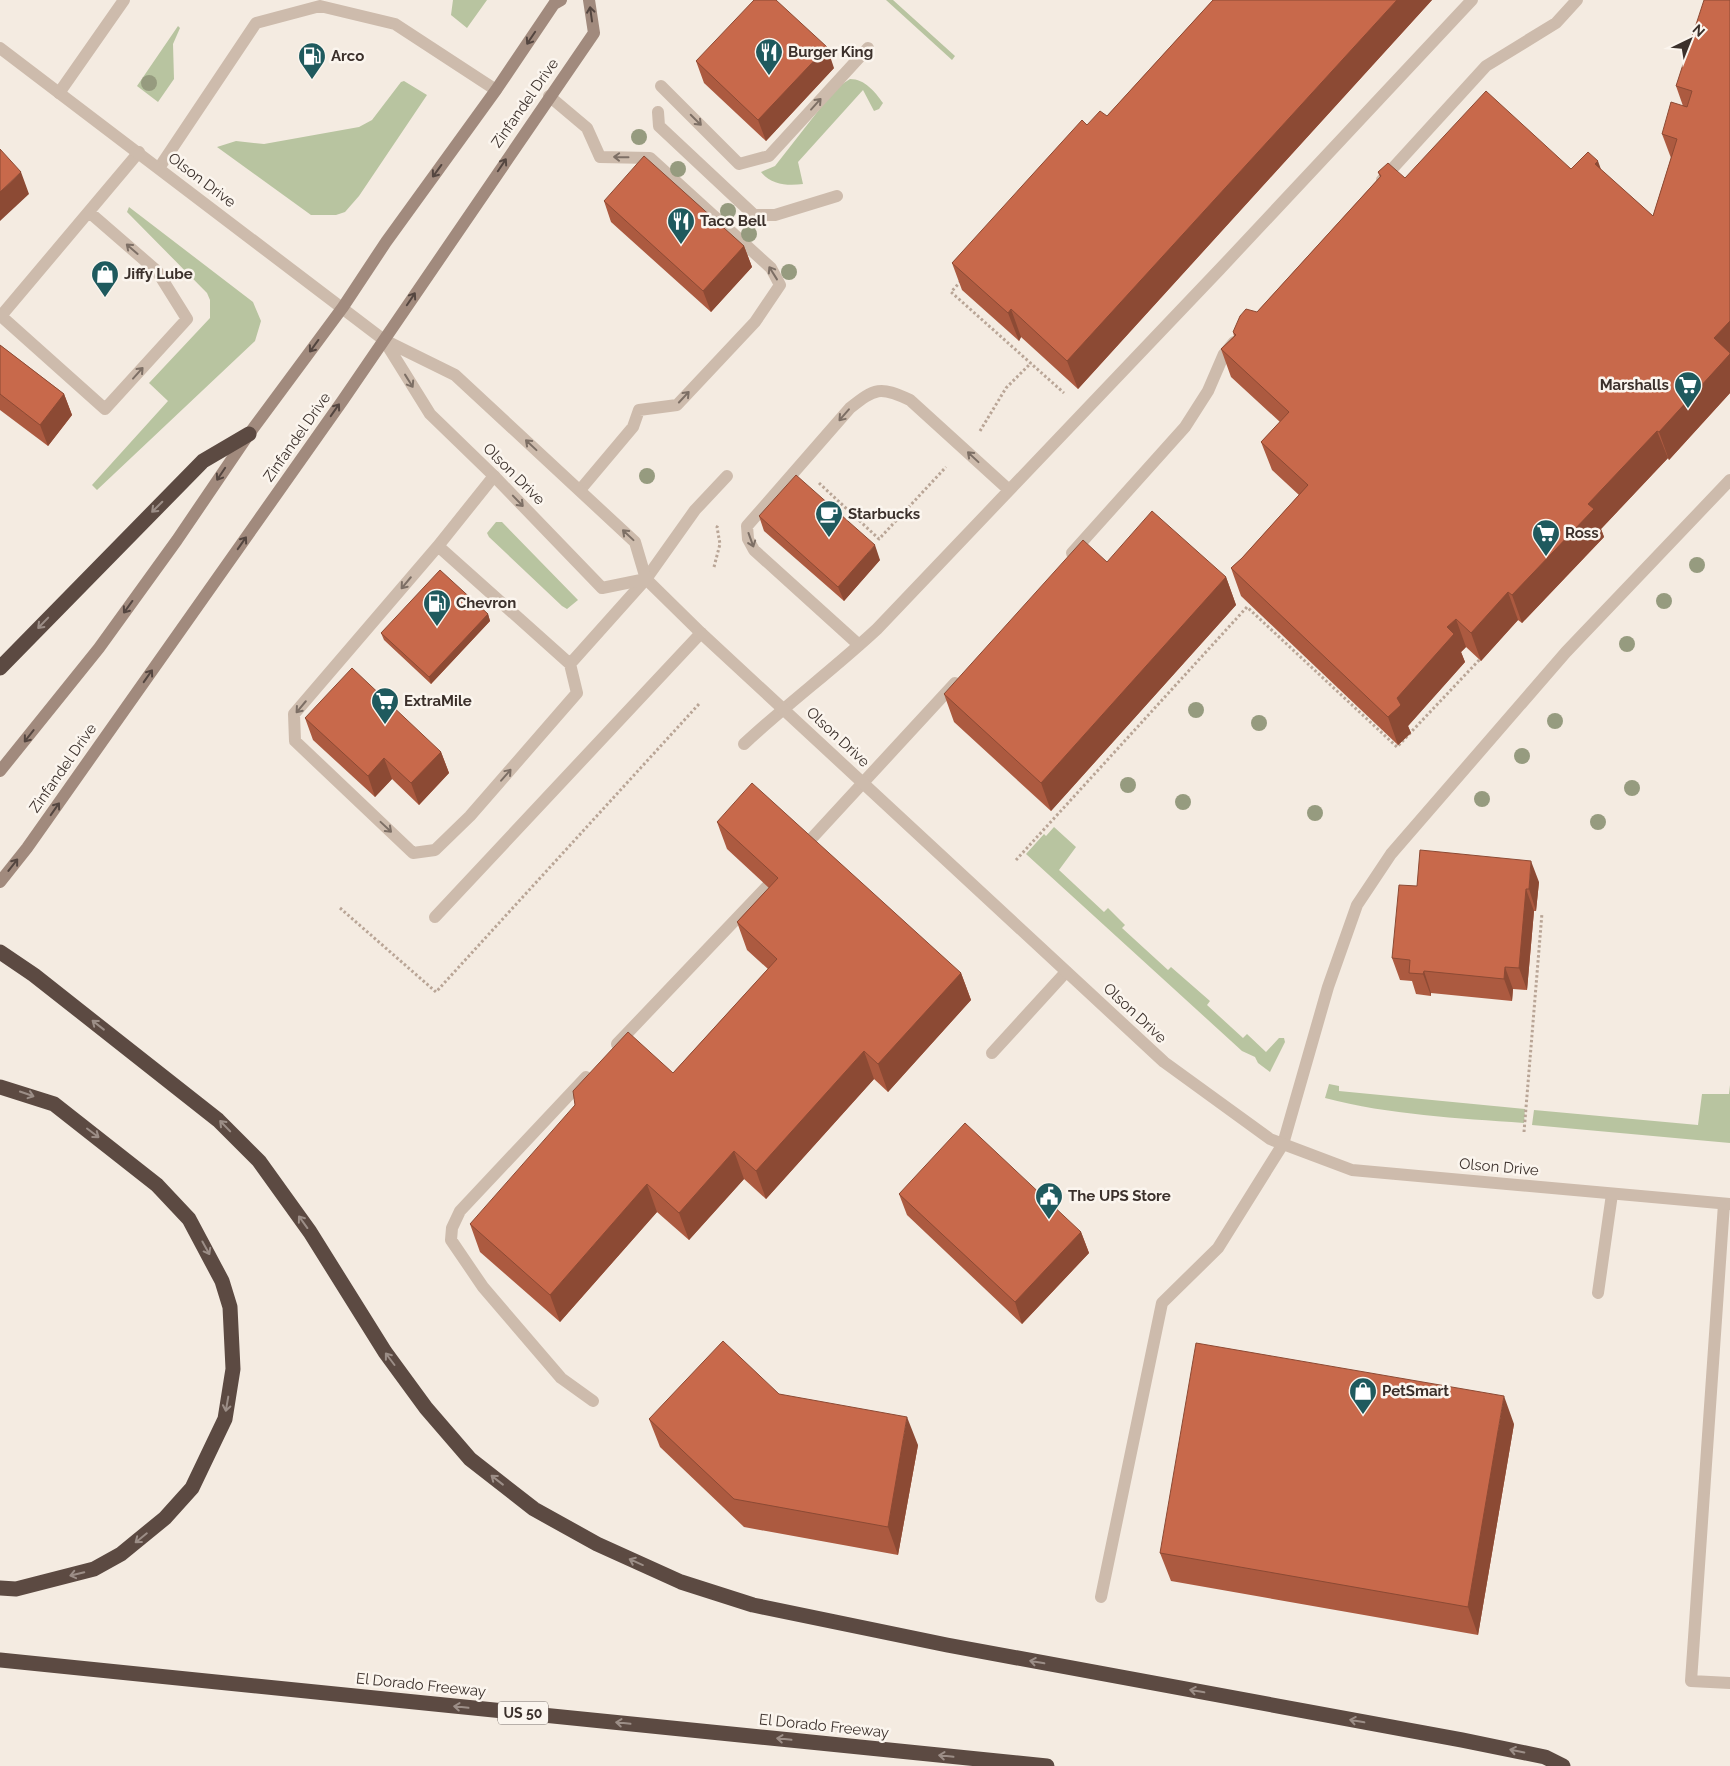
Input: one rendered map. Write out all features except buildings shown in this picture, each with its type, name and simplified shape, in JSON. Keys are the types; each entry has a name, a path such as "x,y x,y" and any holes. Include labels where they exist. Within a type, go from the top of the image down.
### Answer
{"highway":[{"path":"0,668 203,461 249,434"},
{"path":"0,952 34,975 218,1120 259,1162 310,1232 385,1352 426,1408 470,1458 534,1509 597,1544 681,1582 753,1605 956,1647 1462,1740 1544,1757 1563,1766"},
{"path":"0,1087 54,1104 157,1185 189,1219 222,1281 230,1307 233,1368 221,1427 192,1488 165,1518 121,1554 94,1569 16,1589 0,1588"},
{"name":"El Dorado Freeway","path":"0,1660 1047,1766"}],"main road":[{"name":"Zinfandel Drive","path":"0,771 99,648 177,540 249,434 496,90 554,4 560,0"},
{"name":"Zinfandel Drive","path":"0,882 27,848 384,340 549,96 594,33 589,0"}],"street":[{"path":"59,93 124,0"},
{"path":"744,744 782,707 859,645 1009,490 1472,0"},
{"path":"1372,191 1486,66 1556,23 1578,0"},
{"path":"159,168 256,23 320,6 395,24 496,90"},
{"name":"Olson Drive","path":"0,48 384,340 455,375 635,542 646,580 702,633 1164,1062 1270,1139 1352,1170 1727,1204"},
{"path":"661,86 739,164 769,156 868,48"},
{"path":"549,96 587,128 600,157 650,158 771,268 780,285 755,322 677,405 639,410 633,427 580,490"},
{"path":"658,112 659,126 754,215 775,215 836,196"},
{"path":"89,212 157,271 187,318 105,409 1,316 139,152"},
{"path":"1065,560 1184,427 1208,391 1224,354 1244,332"},
{"name":"Olson Drive","path":"384,340 430,414 494,476 602,588 646,580"},
{"path":"859,645 754,550 748,539 747,526 850,408 869,392 890,390 910,400 1009,490"},
{"path":"438,546 570,664 577,693 470,816 435,850 413,852 295,741 294,714 438,546 494,476"},
{"path":"570,664 646,580 695,510 727,476"},
{"path":"1101,1597 1162,1303 1218,1248 1283,1144 1328,987 1357,905 1391,854 1566,652 1730,480"},
{"path":"435,917 702,633"},
{"path":"610,1052 864,784 966,671"},
{"path":"992,1053 1066,972"},
{"path":"593,1401 561,1378 483,1287 451,1240 452,1228 460,1211 596,1066"},
{"path":"1598,1293 1612,1194"},
{"path":"1727,1204 1691,1680 1730,1683"}],"path":[{"path":"964,278 951,292 1064,393"},
{"path":"800,465 879,539 983,428 1006,388 1031,363"},
{"path":"714,567 720,544 717,527 723,517"},
{"path":"1016,860 1247,607 1398,747 1486,653"},
{"path":"340,908 436,992 699,704"},
{"path":"1524,1132 1542,912"}],"green space":[{"path":"453,0 487,0 467,28 451,15"},
{"path":"886,0 893,0 955,56 952,60"},
{"path":"178,26 180,28 173,44 174,79 158,102 137,86"},
{"path":"850,79 860,81 873,91 883,103 879,109 874,111 863,90 798,162 803,184 780,184 765,176 761,172 775,166 836,88"},
{"path":"404,81 427,95 359,196 345,212 336,215 311,215 217,147 236,141 264,144 359,127 372,120 401,82"},
{"path":"129,207 253,302 261,321 255,341 97,490 92,485 168,401 149,383 210,318 210,300 207,293 127,212"},
{"path":"496,522 502,522 578,600 567,609 562,606 489,537 487,533"},
{"path":"1054,827 1076,847 1059,870 1104,912 1108,908 1125,925 1122,928 1168,970 1171,967 1210,1001 1207,1005 1243,1038 1247,1034 1266,1052 1279,1038 1284,1038 1285,1042 1270,1072 1258,1063 1255,1057 1242,1051 1026,854 1044,834 1046,836"},
{"path":"1329,1084 1339,1086 1339,1091 1525,1109 1524,1123 1424,1115 1349,1104 1325,1098"},
{"path":"1730,1085 1730,1143 1532,1125 1534,1110 1698,1125 1702,1094 1729,1094"}],"place":[{"name":"Burger King","path":"769,76"},
{"name":"Arco","path":"312,80"},
{"name":"Taco Bell","path":"681,245"},
{"name":"Jiffy Lube","path":"105,298"},
{"name":"Marshalls","path":"1688,409"},
{"name":"Starbucks","path":"829,538"},
{"name":"Ross","path":"1546,557"},
{"name":"Chevron","path":"437,627"},
{"name":"ExtraMile","path":"385,725"},
{"name":"The UPS Store","path":"1049,1220"},
{"name":"PetSmart","path":"1363,1415"}]}
